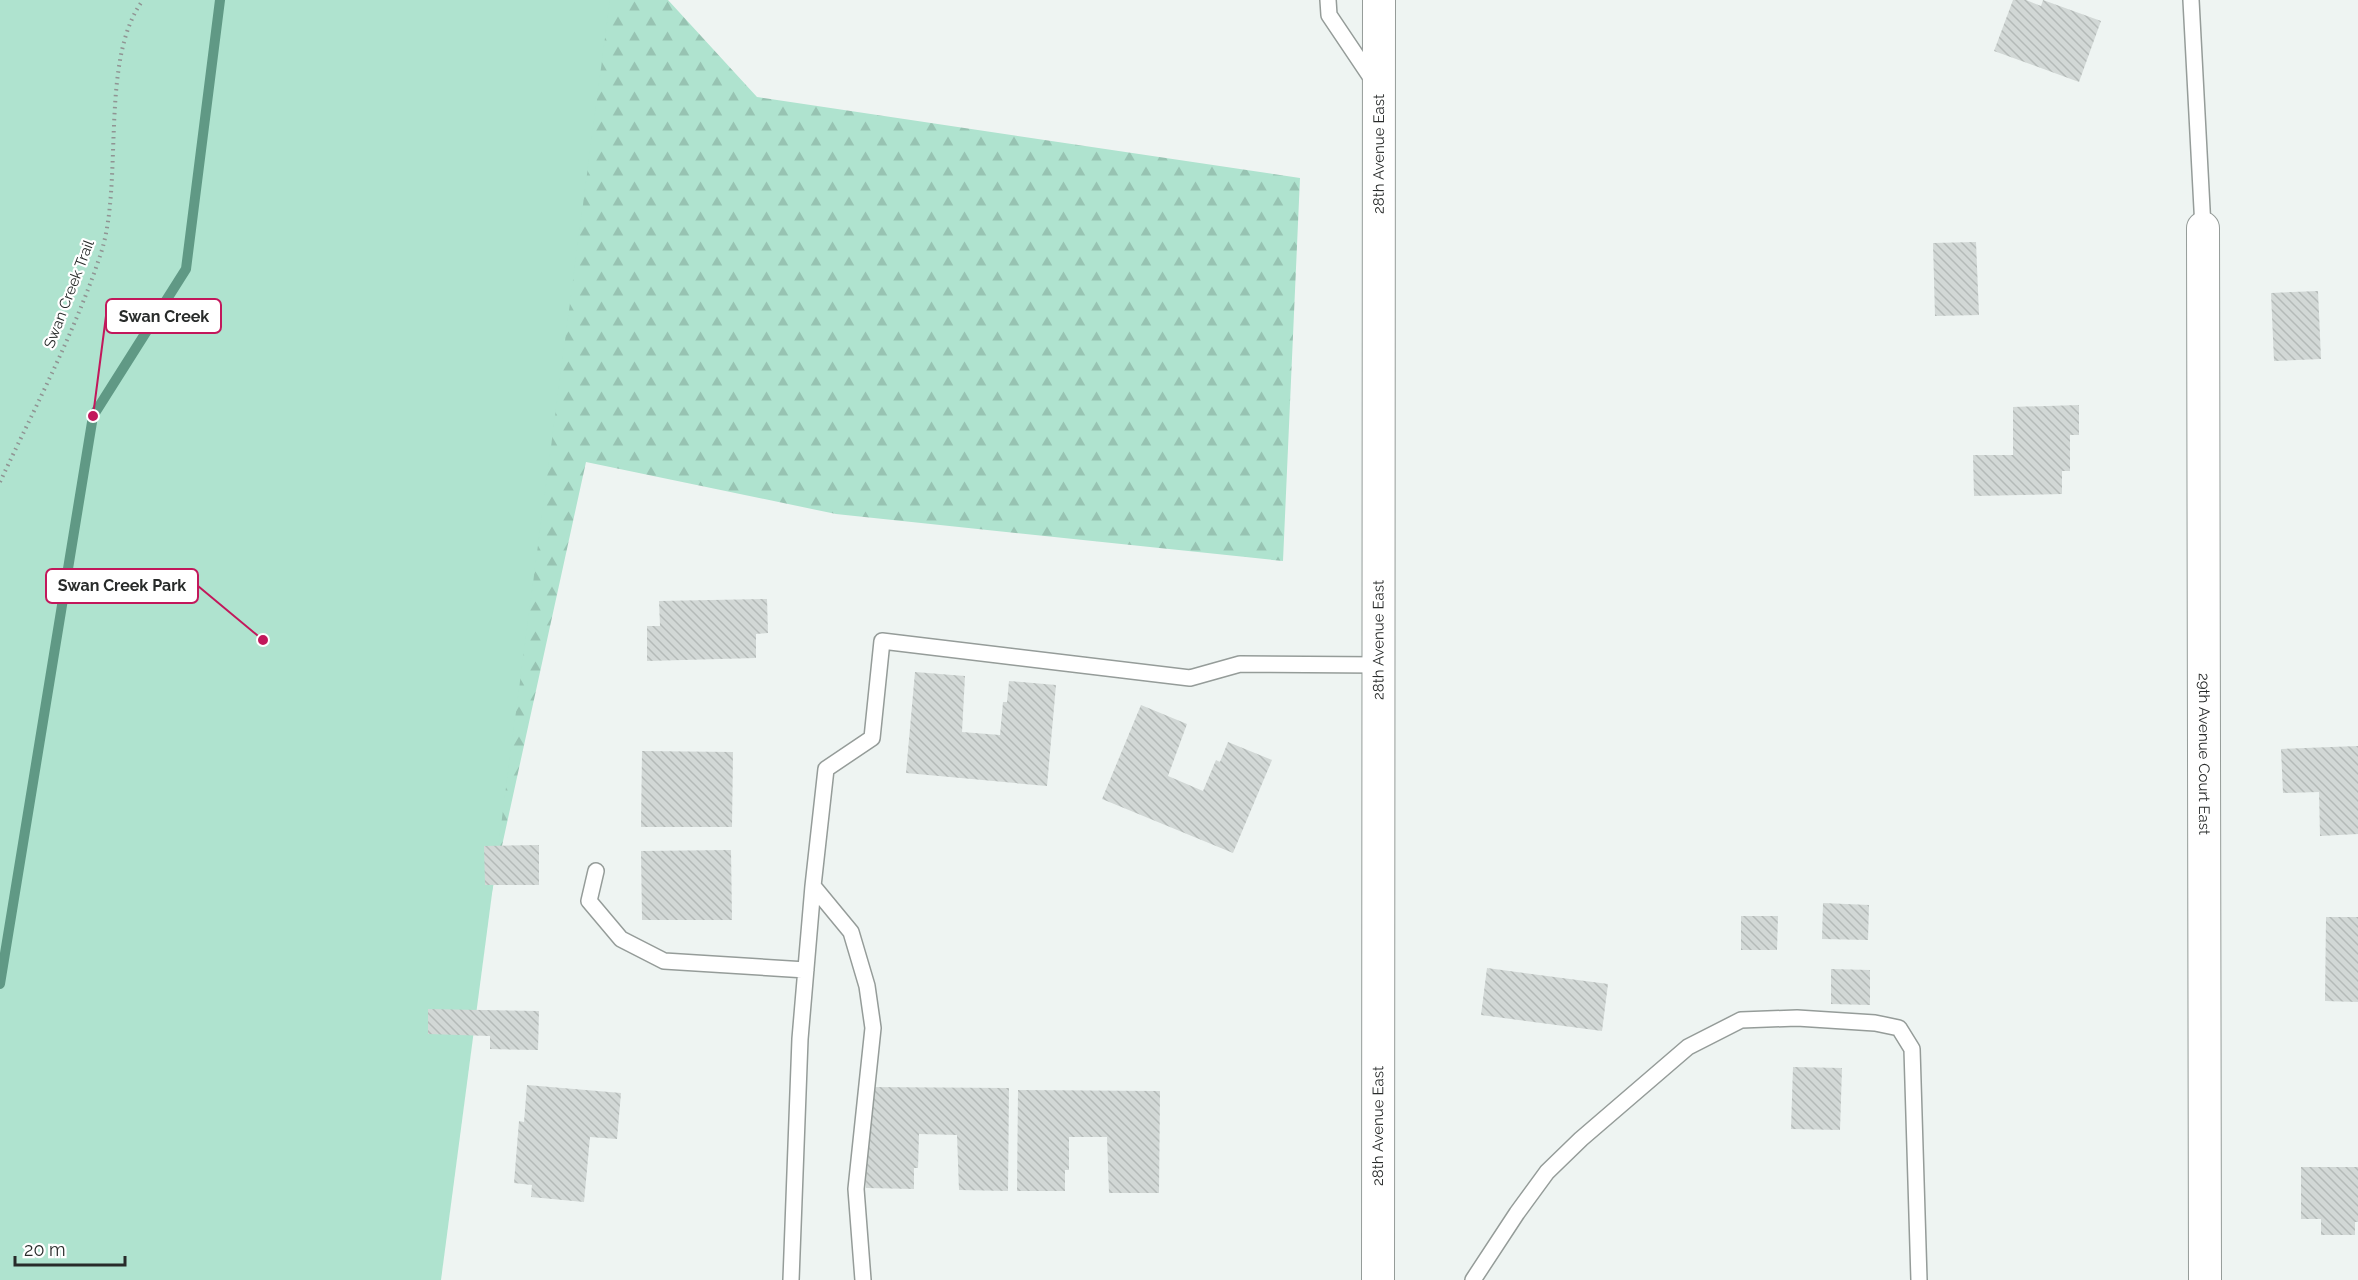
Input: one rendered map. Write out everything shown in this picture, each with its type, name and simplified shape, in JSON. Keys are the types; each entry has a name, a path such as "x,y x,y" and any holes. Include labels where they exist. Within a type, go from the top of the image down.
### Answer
{"street":[{"name":"28th Avenue East","path":"1378,1280 1379,0"},
{"name":"29th Avenue Court East","path":"2204,228 2205,1280"}],"lane":[{"path":"1328,0 1329,15 1379,90"},
{"path":"2191,0 2204,228"},
{"path":"791,1280 806,970 826,770 872,738 882,641 1190,678 1240,664 1379,665"},
{"path":"596,871 589,901 621,939 664,961 806,970"},
{"path":"813,886 851,932 867,986 873,1028 856,1189 863,1280"},
{"path":"1473,1280 1547,1172 1581,1139 1688,1047 1741,1020 1797,1018 1875,1023 1899,1028 1912,1049 1919,1280"}],"path":[{"name":"Swan Creek Trail","path":"0,482 64,345 101,251 109,205 119,66 134,12 143,0"}],"green space":[{"path":"0,0 668,0 757,97 1300,178 1283,561 836,514 586,462 407,1280 0,1280"},
{"path":"0,0 610,0 441,1280 0,1280"}],"building":[{"path":"2013,0 2026,0 2041,6 2043,0 2101,21 2079,82 1994,51"},
{"path":"1976,242 1979,315 1935,316 1933,243"},
{"path":"2318,291 2321,359 2274,361 2271,293"},
{"path":"2079,405 2079,435 2070,435 2070,471 2062,471 2062,494 1974,496 1973,455 2013,455 2013,407"},
{"path":"767,599 768,633 756,634 756,658 647,661 647,626 660,626 659,601"},
{"path":"915,672 965,676 962,732 1000,735 1003,702 1007,702 1009,681 1056,685 1047,786 906,773"},
{"path":"1141,705 1187,724 1168,776 1203,791 1216,760 1220,762 1228,742 1272,760 1233,853 1102,799"},
{"path":"2358,746 2358,834 2320,836 2319,792 2283,793 2281,749"},
{"path":"642,751 733,752 732,827 641,827"},
{"path":"539,845 539,885 485,885 484,846"},
{"path":"731,850 732,920 642,920 641,851"},
{"path":"1823,903 1869,905 1868,940 1822,939"},
{"path":"1741,916 1778,916 1777,950 1741,950"},
{"path":"2326,917 2358,917 2358,1002 2325,1001"},
{"path":"1487,968 1608,984 1602,1031 1481,1015"},
{"path":"1831,969 1870,970 1870,1005 1831,1004"},
{"path":"428,1009 539,1011 538,1050 490,1049 490,1036 428,1034"},
{"path":"1793,1067 1842,1068 1840,1130 1791,1129"},
{"path":"527,1085 621,1093 617,1139 590,1137 584,1202 531,1197 532,1185 514,1183 519,1121 524,1122"},
{"path":"867,1087 1009,1088 1008,1191 959,1190 957,1135 919,1134 918,1168 914,1168 914,1189 866,1188"},
{"path":"1018,1090 1160,1091 1159,1193 1109,1193 1107,1137 1069,1137 1069,1170 1065,1170 1065,1191 1017,1191"},
{"path":"2301,1167 2358,1167 2358,1222 2355,1222 2355,1235 2321,1235 2321,1219 2301,1219"}],"waterway":[{"path":"0,984 93,416 186,269 220,0"}],"place":[{"name":"Swan Creek","path":"93,416"},
{"name":"Swan Creek Park","path":"263,640"}]}
